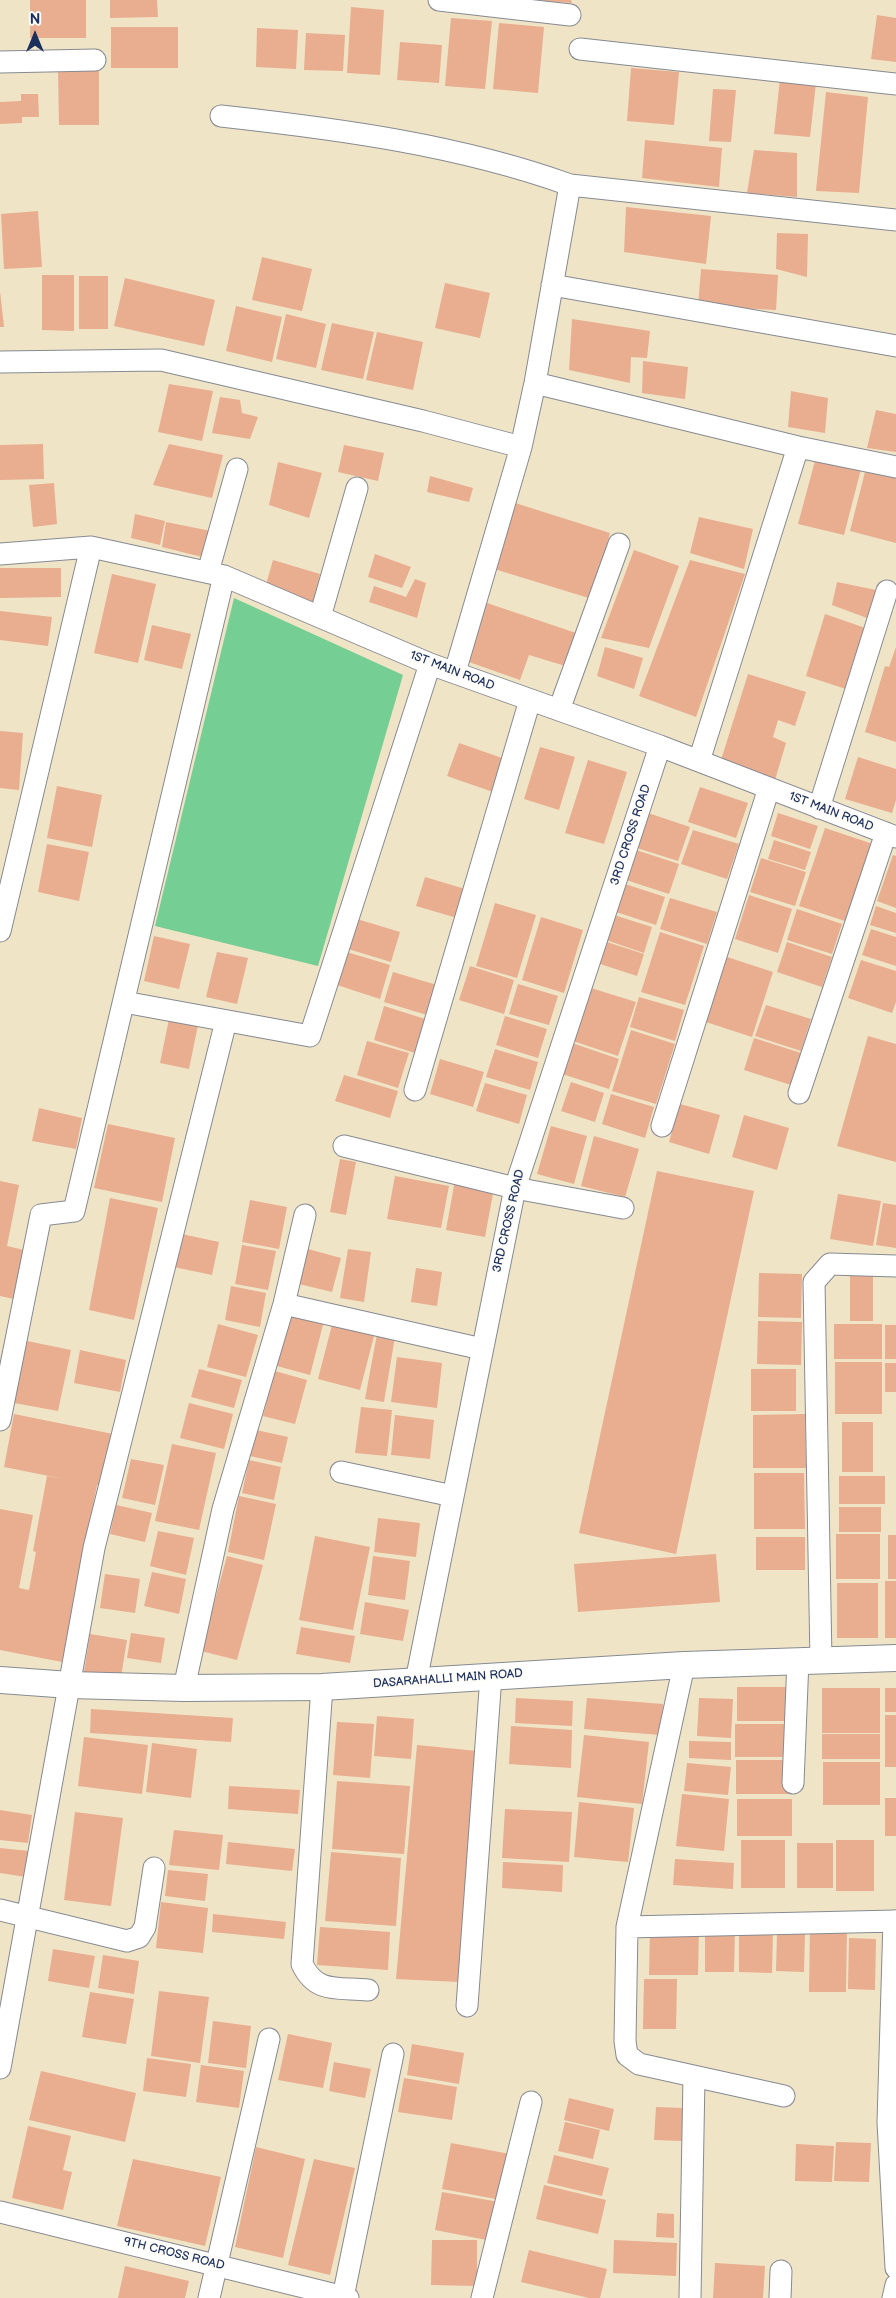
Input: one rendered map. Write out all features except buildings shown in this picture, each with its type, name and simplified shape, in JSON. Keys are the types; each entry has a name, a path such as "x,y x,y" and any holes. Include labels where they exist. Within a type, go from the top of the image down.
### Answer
{"street":[{"path":"438,0 570,16"},
{"path":"580,50 896,84"},
{"path":"0,62 95,60"},
{"path":"221,116 342,130 521,168 570,185 896,220"},
{"path":"455,672 521,446 570,185"},
{"path":"552,285 896,346"},
{"path":"0,362 161,360 423,421 521,446"},
{"path":"534,383 798,447 896,467"},
{"path":"699,761 798,447"},
{"path":"0,1420 41,1215 74,1211 124,1002 237,469"},
{"path":"320,617 357,488"},
{"path":"560,710 619,544"},
{"path":"0,931 91,547"},
{"name":"1ST MAIN ROAD","path":"0,554 91,547 216,574 430,664 660,746 891,835"},
{"path":"819,808 887,591"},
{"path":"124,1002 310,1036 430,664"},
{"path":"415,1090 530,700"},
{"name":"3RD CROSS ROAD","path":"416,1681 514,1188 660,746"},
{"path":"662,1126 769,788"},
{"path":"799,1093 891,835"},
{"path":"0,2068 29,1918 94,1548 226,1021"},
{"path":"344,1146 514,1188 623,1208"},
{"path":"184,1688 224,1509 284,1304 305,1215"},
{"path":"794,1783 810,1660 814,1282 830,1264 896,1266"},
{"path":"284,1304 482,1349"},
{"path":"341,1472 453,1496"},
{"name":"DASARAHALLI MAIN ROAD","path":"0,1680 70,1685 184,1688 322,1687 684,1665 896,1658"},
{"path":"684,1665 627,1927 625,2041 627,2055 639,2064 784,2096"},
{"path":"468,2006 491,1676"},
{"path":"322,1687 302,1964 308,1977 321,1986 368,1990"},
{"path":"0,1910 127,1941 138,1937 145,1927 154,1868"},
{"path":"627,1927 895,1921 888,2122 896,2268"},
{"path":"209,2298 269,2039"},
{"path":"346,2298 393,2054"},
{"path":"690,2298 694,2077"},
{"path":"482,2298 531,2102"},
{"name":"9TH CROSS ROAD","path":"0,2212 346,2298"},
{"path":"780,2298 781,2272"},
{"path":"894,2298 896,2285"}],"green space":[{"path":"234,598 403,675 318,966 155,926"}]}
